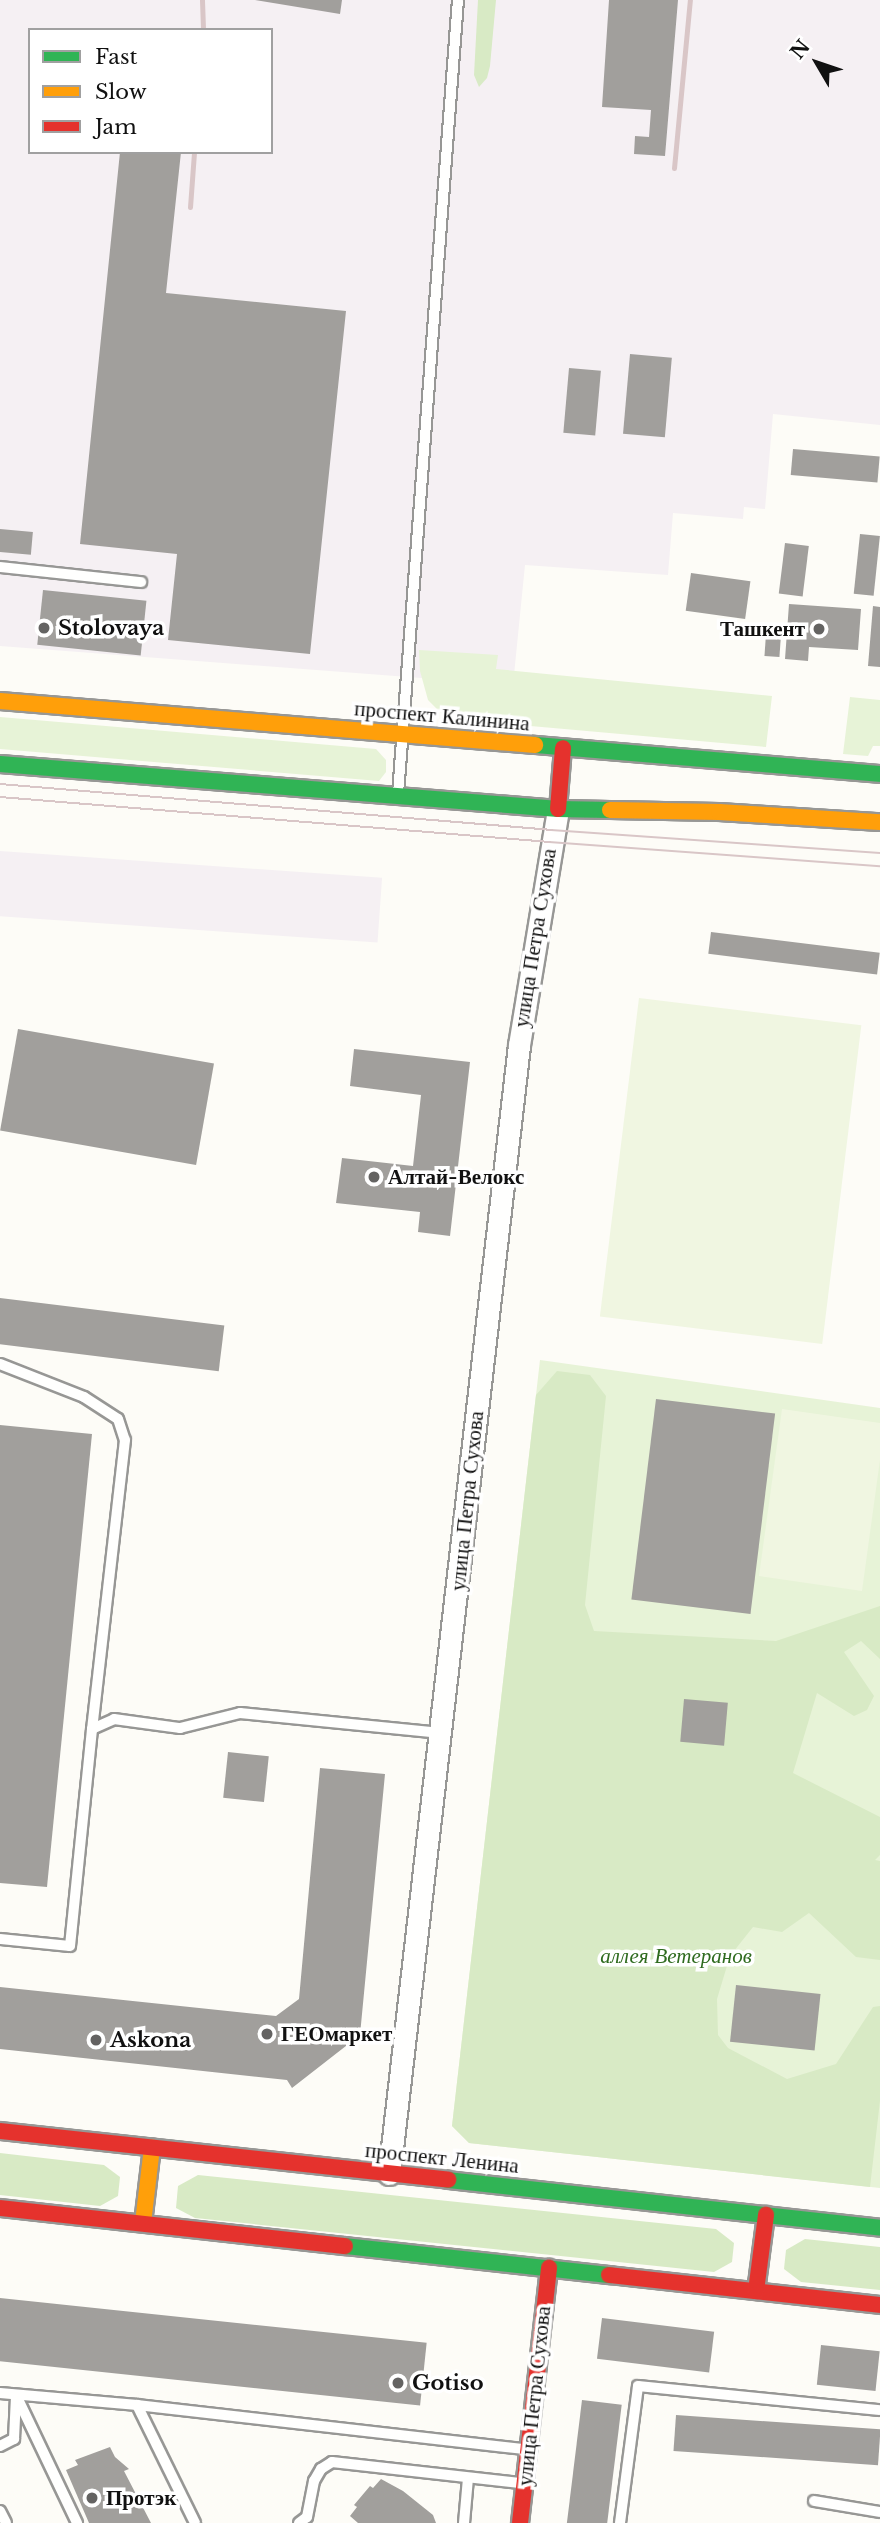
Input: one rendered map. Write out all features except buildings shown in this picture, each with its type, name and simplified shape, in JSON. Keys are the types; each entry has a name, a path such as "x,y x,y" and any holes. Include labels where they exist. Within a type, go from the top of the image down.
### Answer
{"main road":[{"name":"проспект Калинина","path":"0,701 880,774"},
{"path":"555,819 563,748"},
{"path":"0,764 397,797 555,819 719,812 880,822"},
{"name":"проспект Ленина","path":"0,2131 880,2228"},
{"path":"143,2223 152,2148"},
{"path":"0,2208 880,2305"},
{"path":"756,2291 766,2215"},
{"name":"улица Петра Сухова","path":"520,2523 548,2268"}],"street":[{"name":"улица Петра Сухова","path":"389,2174 519,1045 555,819"}],"lane":[{"path":"397,797 458,0"},
{"path":"0,567 141,582"},
{"path":"0,1364 84,1396 118,1419 125,1440 70,1945 0,1939"},
{"path":"92,1729 114,1719 180,1728 240,1713 441,1733"},
{"path":"620,2523 638,2386 880,2410"},
{"path":"0,2393 137,2405 528,2449"},
{"path":"0,2446 14,2440 16,2395"},
{"path":"16,2395 78,2523"},
{"path":"137,2405 195,2523"},
{"path":"307,2521 314,2481 321,2469 332,2462 524,2483"},
{"path":"464,2523 468,2478"},
{"path":"814,2501 880,2512"},
{"path":"0,2511 6,2523"}],"shaded area":[{"path":"0,0 880,0 880,425 773,414 765,509 744,507 743,519 673,513 668,575 525,565 513,685 0,646"},
{"path":"0,851 382,878 378,943 0,916"}],"green space":[{"path":"478,0 496,0 490,66 487,78 479,87 474,75"},
{"path":"419,650 498,655 496,669 772,696 766,747 453,719 441,713 428,700 420,671"},
{"path":"850,697 880,700 880,746 873,746 868,756 843,754"},
{"path":"0,717 376,749 386,760 386,772 379,781 0,749"},
{"path":"639,998 861,1025 822,1344 600,1317"},
{"name":"аллея Ветеранов","path":"540,1360 880,1408 880,2188 469,2143 452,2126"},
{"name":"аллея Ветеранов","path":"557,1371 590,1375 606,1396 585,1605 594,1631 776,1641 880,1606 880,1659 861,1641 844,1652 874,1696 867,1710 854,1716 817,1693 793,1773 880,1817 880,1855 875,1860 880,1861 880,1960 856,1957 809,1913 782,1932 753,1927 730,1956 717,1999 718,2035 728,2048 787,2079 836,2064 873,2007 880,2006 880,2101 870,2187 469,2143 452,2126 536,1395"},
{"path":"782,1409 880,1423 880,1460 862,1591 759,1576"},
{"path":"0,2153 104,2165 120,2177 118,2196 100,2206 0,2195"},
{"path":"198,2175 716,2229 734,2243 732,2262 714,2272 195,2218 176,2208 178,2186"},
{"path":"805,2239 880,2247 880,2290 801,2282 784,2269 786,2250"}],"tram line":[{"path":"0,784 552,830 880,853"},
{"path":"0,797 880,866"}],"railway":[{"path":"202,0 203,28"},
{"path":"674,168 690,0"},
{"path":"190,207 194,154"}],"traffic: fast":[{"path":"535,745 880,774"},
{"path":"0,764 558,809 610,810"},
{"path":"448,2180 880,2228"},
{"path":"345,2246 609,2275"}],"traffic: slow":[{"path":"0,701 535,745"},
{"path":"610,810 719,812 880,822"},
{"path":"143,2223 152,2148"}],"traffic: jam":[{"path":"558,809 563,748"},
{"path":"0,2131 448,2180"},
{"path":"0,2208 345,2246"},
{"path":"756,2291 766,2215"},
{"path":"520,2523 549,2268"},
{"path":"609,2275 880,2305"}],"place":[{"name":"Stolovaya","path":"44,628"},
{"name":"Ташкент","path":"819,629"},
{"name":"Алтай-Велокс","path":"374,1177"},
{"name":"ГЕОмаркет","path":"267,2034"},
{"name":"Askona","path":"96,2040"},
{"name":"Gotiso","path":"398,2383"},
{"name":"Протэк","path":"92,2498"}]}
